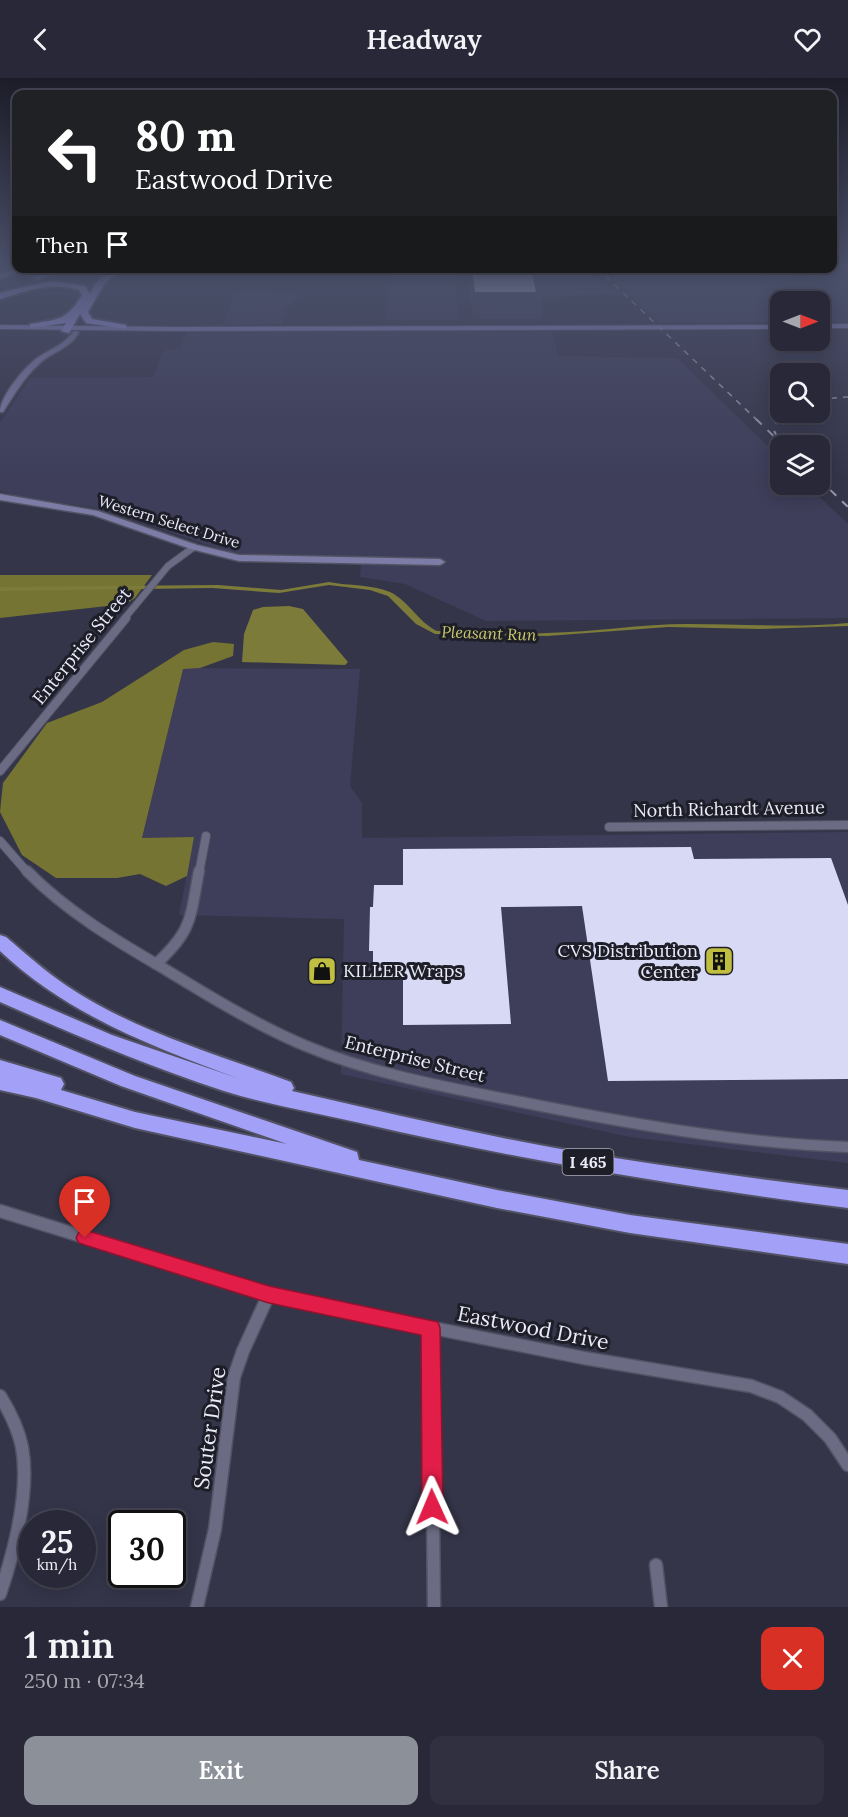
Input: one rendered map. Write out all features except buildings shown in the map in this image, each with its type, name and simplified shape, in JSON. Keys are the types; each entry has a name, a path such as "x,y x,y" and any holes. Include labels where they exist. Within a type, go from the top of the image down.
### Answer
{"highway":[{"path":"0,941 28,968 104,1015 152,1039 332,1107"},
{"name":"I 465","path":"0,994 105,1040 218,1081 443,1134 554,1156 698,1180 848,1200"},
{"path":"0,1027 128,1081 404,1178"},
{"path":"0,1068 253,1146"},
{"path":"0,1082 36,1090 135,1120 497,1199 630,1224 848,1254"}],"street":[{"path":"0,410 14,388 39,360 68,343 70,336"},
{"name":"Western Select Drive","path":"0,497 92,512 225,556 253,560 440,562"},
{"name":"Enterprise Street","path":"0,771 156,581 176,559 194,547"},
{"name":"North Richardt Avenue","path":"609,827 848,825"},
{"path":"156,964 177,945 189,925 206,836"},
{"name":"Enterprise Street","path":"0,841 31,877 69,910 100,932 281,1035 342,1059 390,1074 682,1133 761,1143 848,1147"},
{"name":"Eastwood Drive","path":"0,1212 269,1294 584,1358 744,1384 780,1397 812,1420 830,1438 848,1465"},
{"name":"Souter Drive","path":"197,1607 217,1512 234,1377 243,1351 269,1294"},
{"path":"431,1328 434,1607"},
{"path":"0,1396 18,1429 25,1469 22,1498 0,1594"},
{"path":"656,1565 661,1607"}],"shaded area":[{"path":"185,336 553,336 558,356 677,358 770,448 770,495 818,495 848,524 848,618 486,621 405,584 360,577 361,566 350,558 237,555 102,509 17,496 0,491 0,423 30,378 153,377 163,351 181,348"},
{"path":"0,575 152,575 135,598 125,604 0,618"},
{"path":"213,642 234,644 233,656 200,668 183,669 142,838 194,837 187,876 166,886 140,874 117,878 56,878 22,855 0,812 3,783 47,723 102,702 184,650"},
{"path":"183,668 360,669 350,786 362,803 362,838 848,832 848,1163 630,1137 341,1074 344,919 179,915 194,838 142,839"}],"water":[{"name":"Pleasant Run","path":"329,582 390,592 437,631 533,633 688,624 788,626 848,623 848,626 760,629 668,627 547,636 435,634 416,624 388,596 370,590 329,585 279,593 212,588 0,591 0,587 218,585 281,590"},
{"path":"289,606 303,609 348,662 345,665 242,662 244,634 253,610 263,607"}],"railway":[{"path":"669,336 758,421"},
{"path":"830,398 848,397"},
{"path":"756,419 773,435"},
{"path":"776,435 773,429 777,423"},
{"path":"830,490 848,507"}],"place":[{"name":"CVS Distribution Center","path":"719,961"},
{"name":"KILLER Wraps","path":"322,971"}],"route":[{"path":"85,1238 269,1294 431,1328 432,1507"}]}
